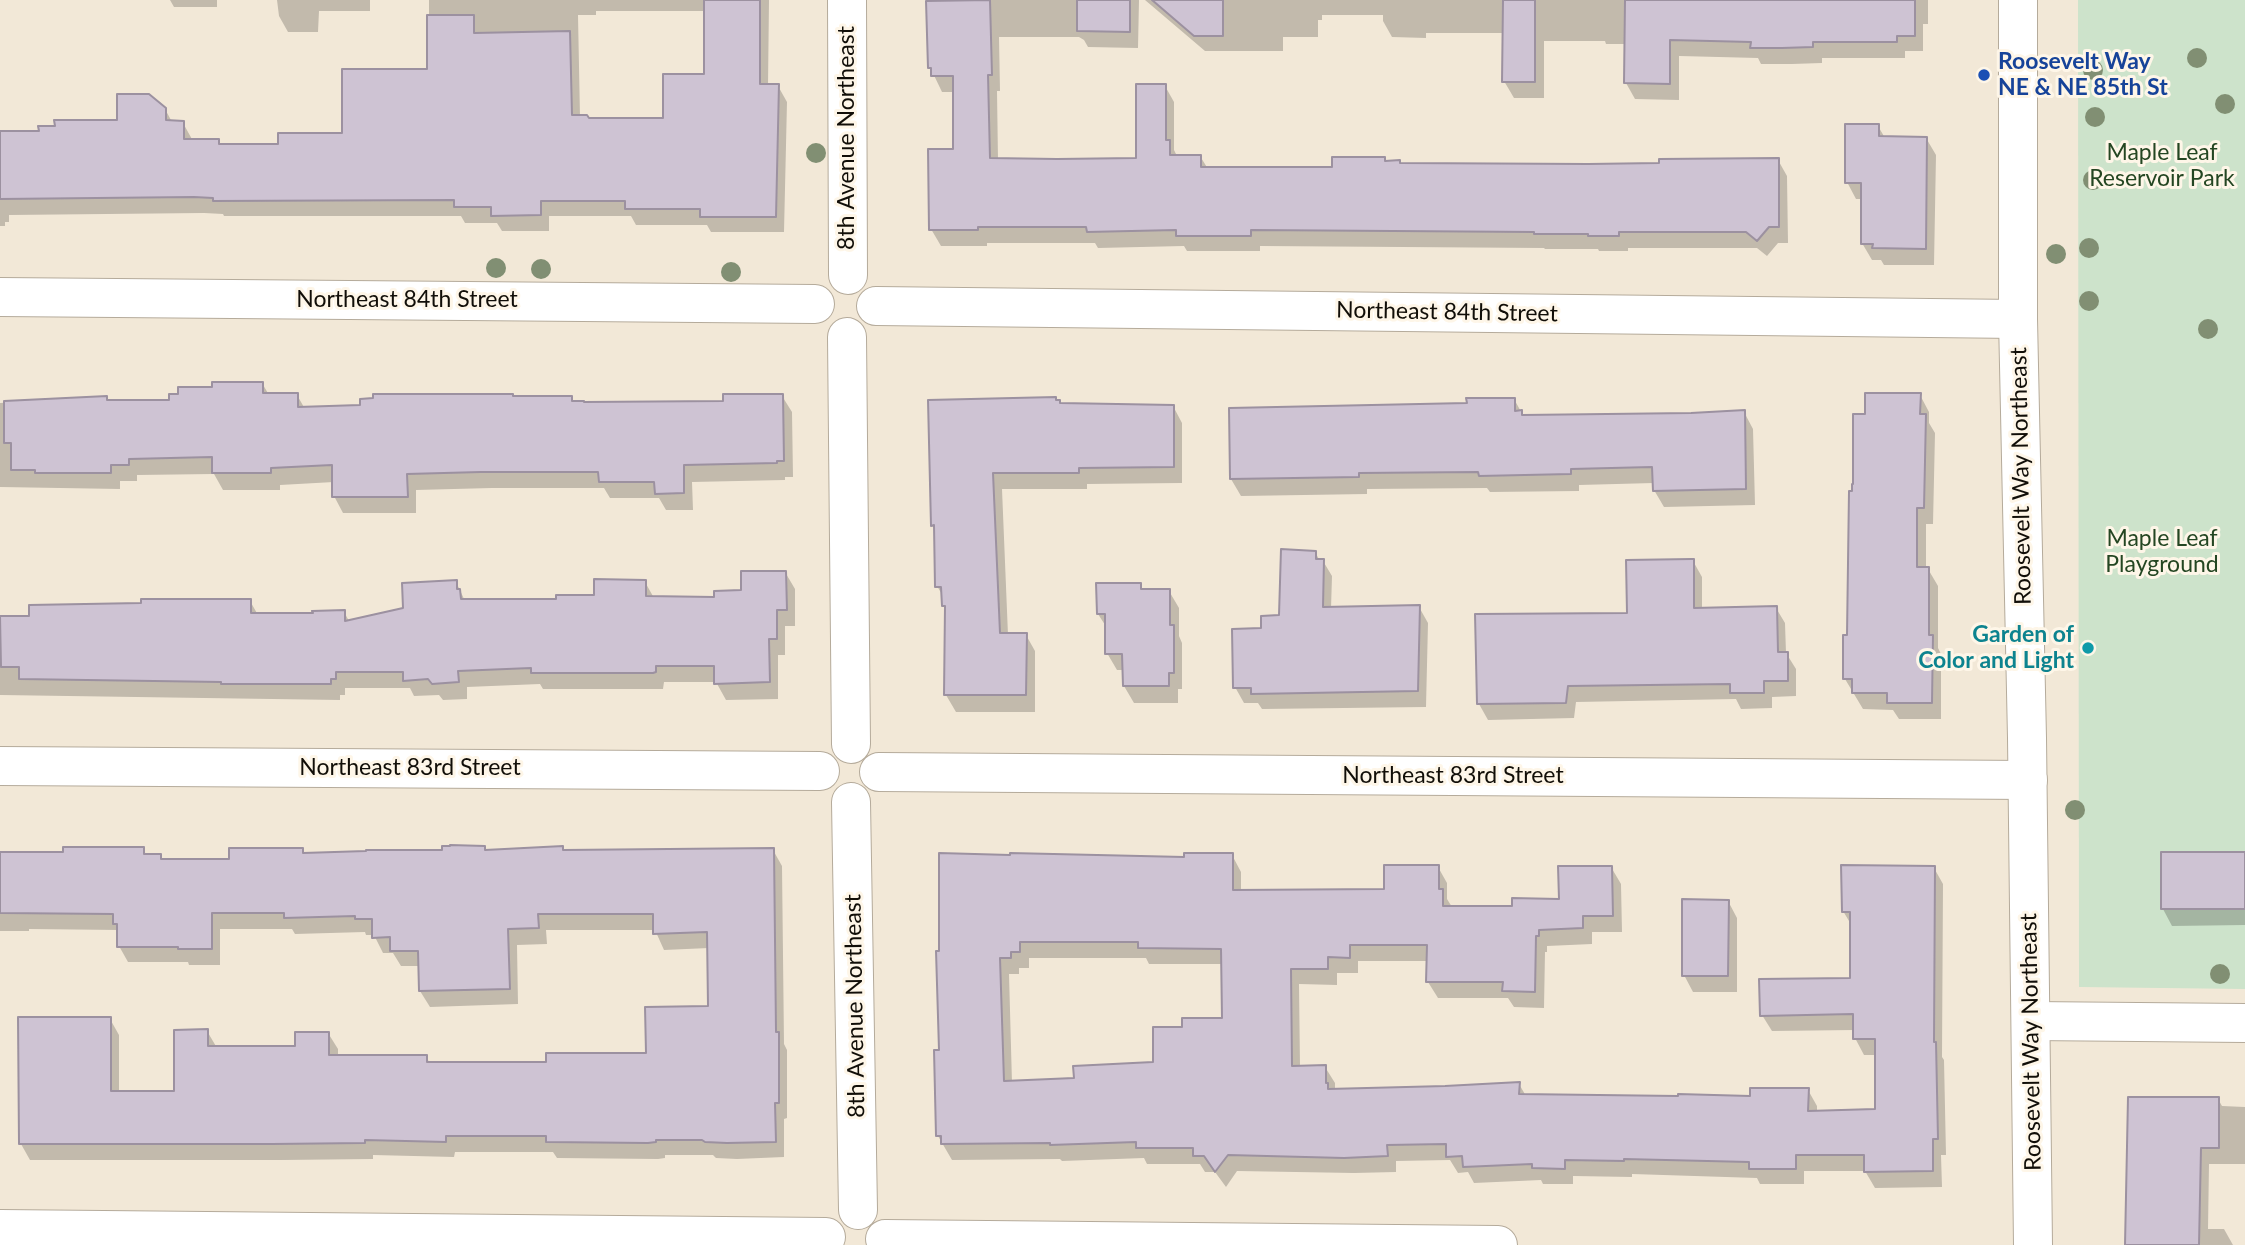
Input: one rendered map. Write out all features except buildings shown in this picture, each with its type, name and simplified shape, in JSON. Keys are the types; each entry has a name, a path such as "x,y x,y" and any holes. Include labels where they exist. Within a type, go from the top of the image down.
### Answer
{"street":[{"name":"8th Avenue Northeast","path":"847,0 848,275"},
{"name":"Roosevelt Way Northeast","path":"2018,0 2018,319 2028,780 2033,1245"},
{"path":"848,275 865,281 876,299 876,306 873,320 867,328 859,334 839,337 822,327 817,318 815,304 819,290 825,282 834,277 848,275"},
{"name":"Northeast 84th Street","path":"0,297 815,304"},
{"name":"Northeast 84th Street","path":"876,306 2018,319"},
{"path":"847,337 851,744"},
{"path":"851,744 869,751 875,758 879,772 877,785 872,793 864,799 844,802 827,792 820,771 826,755 833,748 851,744"},
{"name":"Northeast 83rd Street","path":"0,766 820,771"},
{"name":"Northeast 83rd Street","path":"879,772 2028,780"},
{"name":"8th Avenue Northeast","path":"851,802 858,1210"},
{"path":"2031,1021 2245,1023"},
{"path":"0,1229 827,1241 830,1224 836,1217 858,1210 874,1216 881,1223 885,1242 1498,1245"}],"green space":[{"name":"Maple Leaf Playground","path":"2078,0 2245,0 2245,989 2079,987"}],"place":[{"name":"Roosevelt Way NE & NE 85th St","path":"1984,75"},
{"name":"Garden of Color and Light","path":"2088,648"}],"park label":[{"name":"Maple Leaf Reservoir Park","path":"2162,166"}]}
